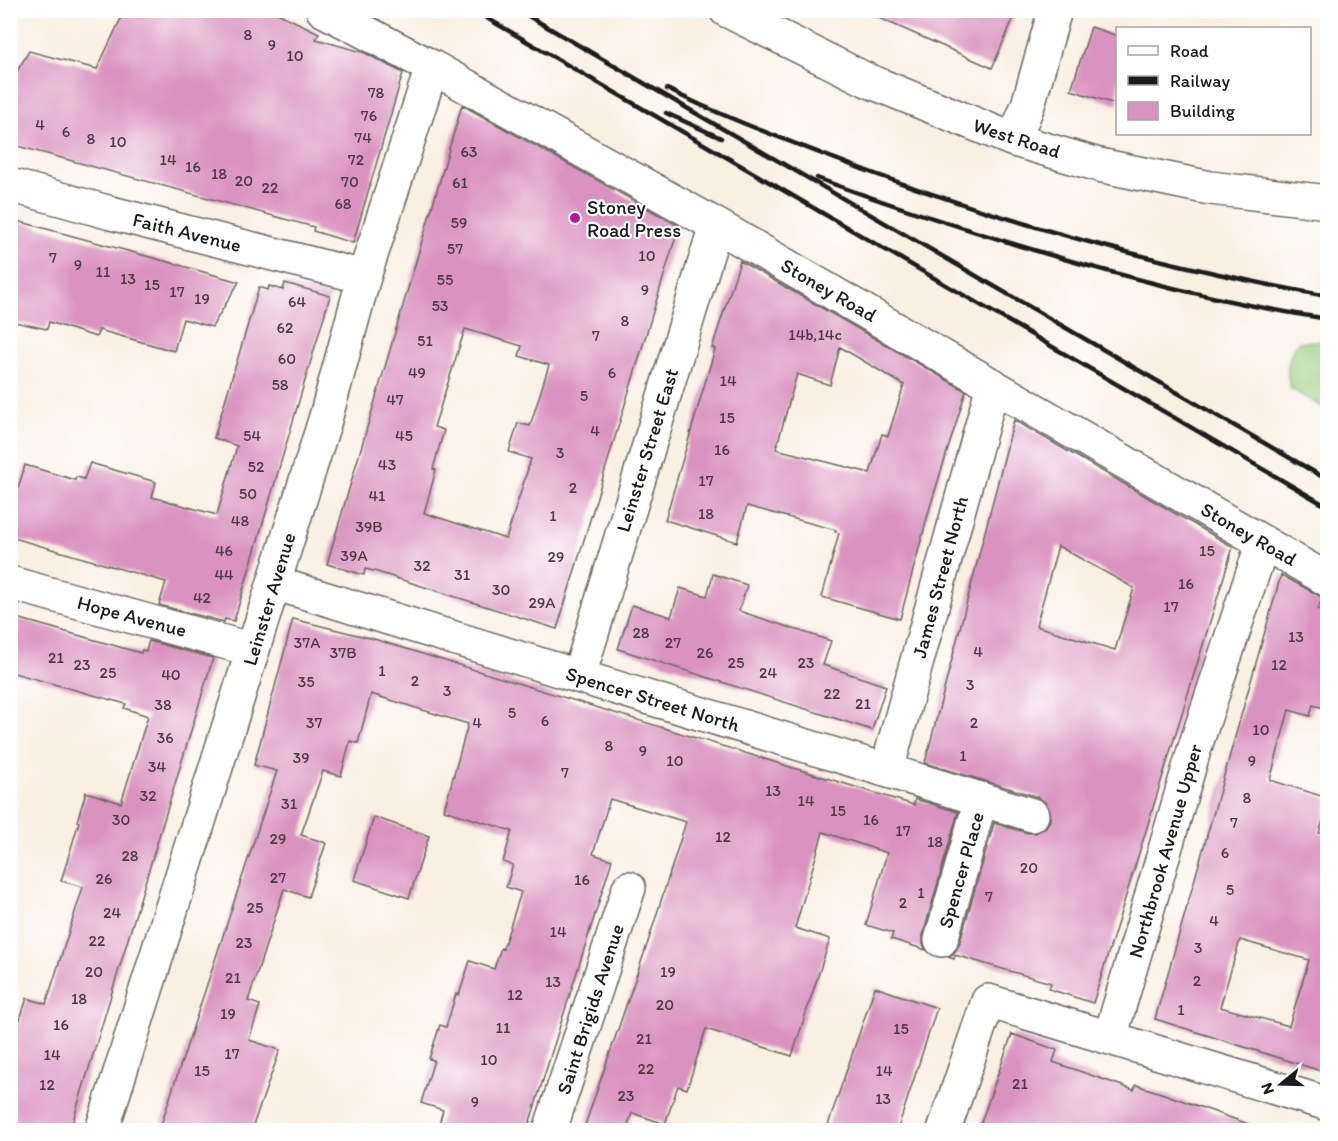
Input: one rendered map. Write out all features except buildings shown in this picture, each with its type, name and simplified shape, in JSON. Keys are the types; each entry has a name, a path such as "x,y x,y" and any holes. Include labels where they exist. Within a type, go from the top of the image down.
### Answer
{"street":[{"name":"Stoney Road","path":"323,10 432,67 716,225 1328,580"},
{"name":"West Road","path":"726,10 867,80 1014,140 1099,165 1210,188 1328,202"},
{"path":"1014,140 1028,105 1055,10"},
{"name":"Leinster Avenue","path":"102,1131 325,420 364,277 432,67"},
{"name":"Faith Avenue","path":"10,185 364,277"},
{"name":"Leinster Street East","path":"579,676 716,225"},
{"name":"James Street North","path":"887,770 993,385"},
{"name":"Northbrook Avenue Upper","path":"1110,1038 1195,747 1263,542"},
{"name":"Hope Avenue","path":"10,583 253,650"},
{"name":"Spencer Street North","path":"274,583 1032,815"},
{"name":"Spencer Place","path":"941,940 981,799"},
{"name":"Saint Brigids Avenue","path":"550,1131 629,888"},
{"path":"944,1131 988,1000 1328,1104"}],"green space":[{"path":"1298,342 1327,342 1327,410 1291,389 1288,376 1289,359"}],"railway":[{"path":"473,10 1328,507"},
{"path":"518,10 1328,480"},
{"path":"667,89 724,115 822,154 991,213 1076,239 1163,261 1328,296"},
{"path":"666,113 721,138"},
{"path":"817,178 942,221 1094,267 1210,297 1328,319"}],"place":[{"name":"Stoney Road Press","path":"575,218"}]}
